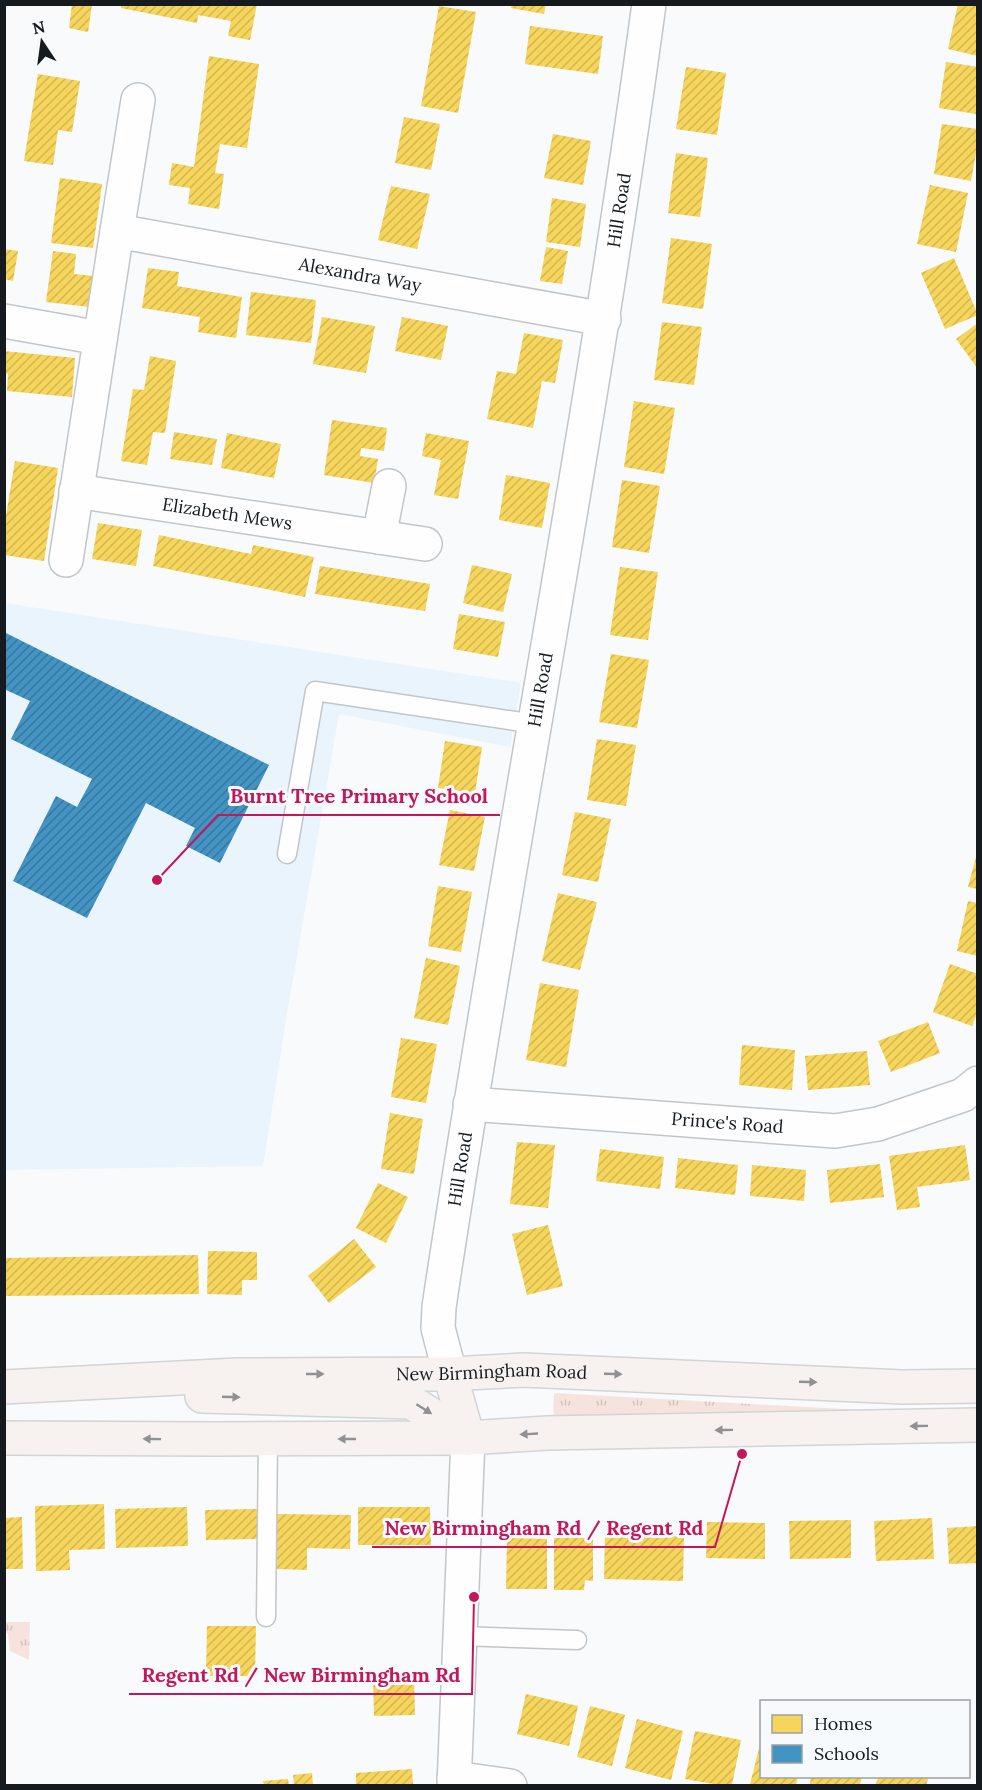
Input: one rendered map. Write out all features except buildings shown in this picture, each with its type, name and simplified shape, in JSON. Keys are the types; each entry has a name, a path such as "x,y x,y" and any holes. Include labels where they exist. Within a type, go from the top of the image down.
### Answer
{"highway":[{"name":"New Birmingham Road","path":"4,1388 237,1375 450,1374 523,1370 903,1387 978,1386"},
{"path":"450,1374 468,1438"},
{"path":"4,1388 411,1402 468,1438"},
{"path":"4,1437 468,1438 547,1433 978,1425"}],"street":[{"name":"Hill Road","path":"450,1374 438,1328 439,1307 470,1104 604,319 649,4"},
{"path":"66,560 138,100"},
{"name":"Alexandra Way","path":"117,231 604,319"},
{"path":"4,321 100,338"},
{"path":"379,537 389,486"},
{"name":"Elizabeth Mews","path":"76,491 425,544"},
{"name":"Prince's Road","path":"470,1104 835,1131 878,1124 963,1095 978,1083"},
{"path":"468,1438 454,1782 510,1785"}],"lane":[{"path":"286,854 315,691 535,724"},
{"path":"266,1617 268,1439"},
{"path":"459,1636 577,1640"}],"shaded area":[{"path":"4,603 521,683 510,747 339,714 263,1166 5,1170"}],"green space":[{"path":"554,1393 861,1410 553,1418"},
{"path":"5,1622 30,1622 29,1660 10,1651 8,1634 5,1633"}],"place":[{"name":"Burnt Tree Primary School","path":"157,880"},
{"name":"New Birmingham Rd / Regent Rd","path":"742,1454"},
{"name":"Regent Rd / New Birmingham Rd","path":"474,1597"}]}
